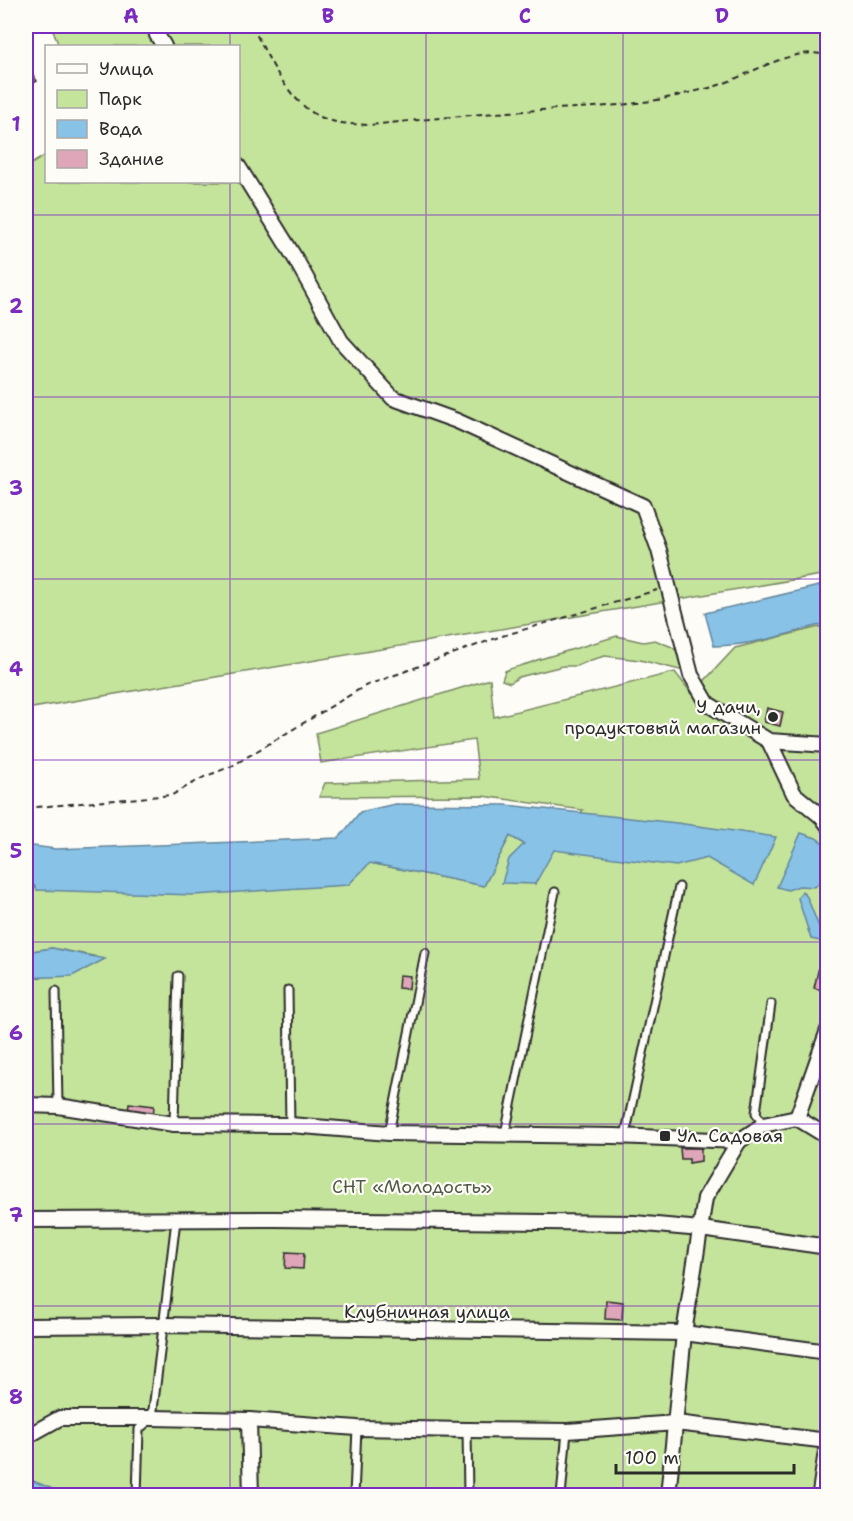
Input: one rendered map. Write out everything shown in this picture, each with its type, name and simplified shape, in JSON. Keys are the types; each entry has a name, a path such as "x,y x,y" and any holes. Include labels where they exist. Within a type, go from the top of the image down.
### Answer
{"street":[{"path":"144,26 158,36"},
{"path":"240,169 295,258 341,341 393,398 457,421 644,506 659,550 691,675 708,704 769,741 828,745"},
{"path":"769,741 794,794 822,817 828,825"},
{"path":"797,1118 828,1030"},
{"path":"26,1105 58,1106 174,1124 290,1125 389,1133 625,1136 739,1141"},
{"path":"668,1496 684,1333 705,1198 739,1141 763,1125 797,1118 828,1137"},
{"path":"26,1220 634,1223 701,1229 828,1247"},
{"name":"Клубничная улица","path":"26,1326 162,1325 684,1333 828,1352"},
{"path":"26,1437 60,1418 153,1418 249,1420 357,1428 567,1431 676,1423 826,1440"},
{"path":"249,1420 250,1496"}],"lane":[{"path":"625,1136 679,887"},
{"path":"505,1134 555,892"},
{"path":"389,1133 425,953"},
{"path":"174,1124 178,976"},
{"path":"288,990 290,1125"},
{"path":"56,991 58,1106"},
{"path":"763,1125 756,1113 771,1004"},
{"path":"137,1496 139,1429 153,1418 176,1220"},
{"path":"354,1496 357,1428"},
{"path":"467,1430 468,1496"},
{"path":"561,1496 567,1431"},
{"path":"816,1496 826,1440"}],"path":[{"path":"252,26 277,74 303,105 322,118 346,124 369,125 524,111 625,106 656,101 718,85 788,58 808,53 828,56"},
{"path":"26,808 172,795 204,777 232,766 365,686 499,637 669,586"}],"green space":[{"path":"51,26 827,26 827,574 26,709 26,167 45,156 45,183 240,183 240,45 59,45"},
{"name":"СНТ «Молодость»","path":"827,625 827,1495 26,1495 26,978 93,956 52,948 26,952 26,874 37,890 370,863 484,886 510,836 524,844 554,850 566,829 583,810 482,796 319,797 325,783 479,779 474,740 321,763 316,733 490,679 494,717 675,672 692,694 735,648"},
{"path":"617,636 643,642 655,640 672,647 679,653 684,671 640,660 605,656 577,666 563,666 519,677 510,683 502,680 505,671 509,669"}],"water":[{"path":"827,584 827,623 757,641 714,646 705,613"},
{"path":"395,804 506,805 677,823 776,837 754,885 707,858 676,866 554,850 535,884 502,883 509,859 524,844 510,836 484,886 370,863 348,885 194,895 37,890 26,874 26,845 56,849 339,838 360,812"},
{"path":"801,833 816,838 827,846 827,863 824,873 815,887 799,886 788,890 777,887"},
{"path":"802,891 807,897 825,942 811,939 798,898"},
{"path":"52,948 105,959 72,976 26,978 26,952"},
{"path":"26,1478 67,1495 26,1495"}],"building":[{"path":"28,68 37,81 26,88 26,70"},
{"name":"У дачи, продуктовый магазин","path":"767,708 783,712 780,726 764,722"},
{"path":"819,967 828,969 822,990 814,988"},
{"path":"399,975 410,976 409,989 398,988"},
{"path":"129,1103 154,1106 153,1117 128,1114"},
{"path":"680,1148 701,1148 701,1161 689,1163 689,1159 681,1159"},
{"path":"286,1252 304,1253 303,1269 285,1268"},
{"path":"606,1300 623,1302 622,1320 605,1319"}],"place":[{"name":"У дачи, продуктовый магазин","path":"773,717"},
{"name":"Ул. Садовая","path":"665,1136"}]}
